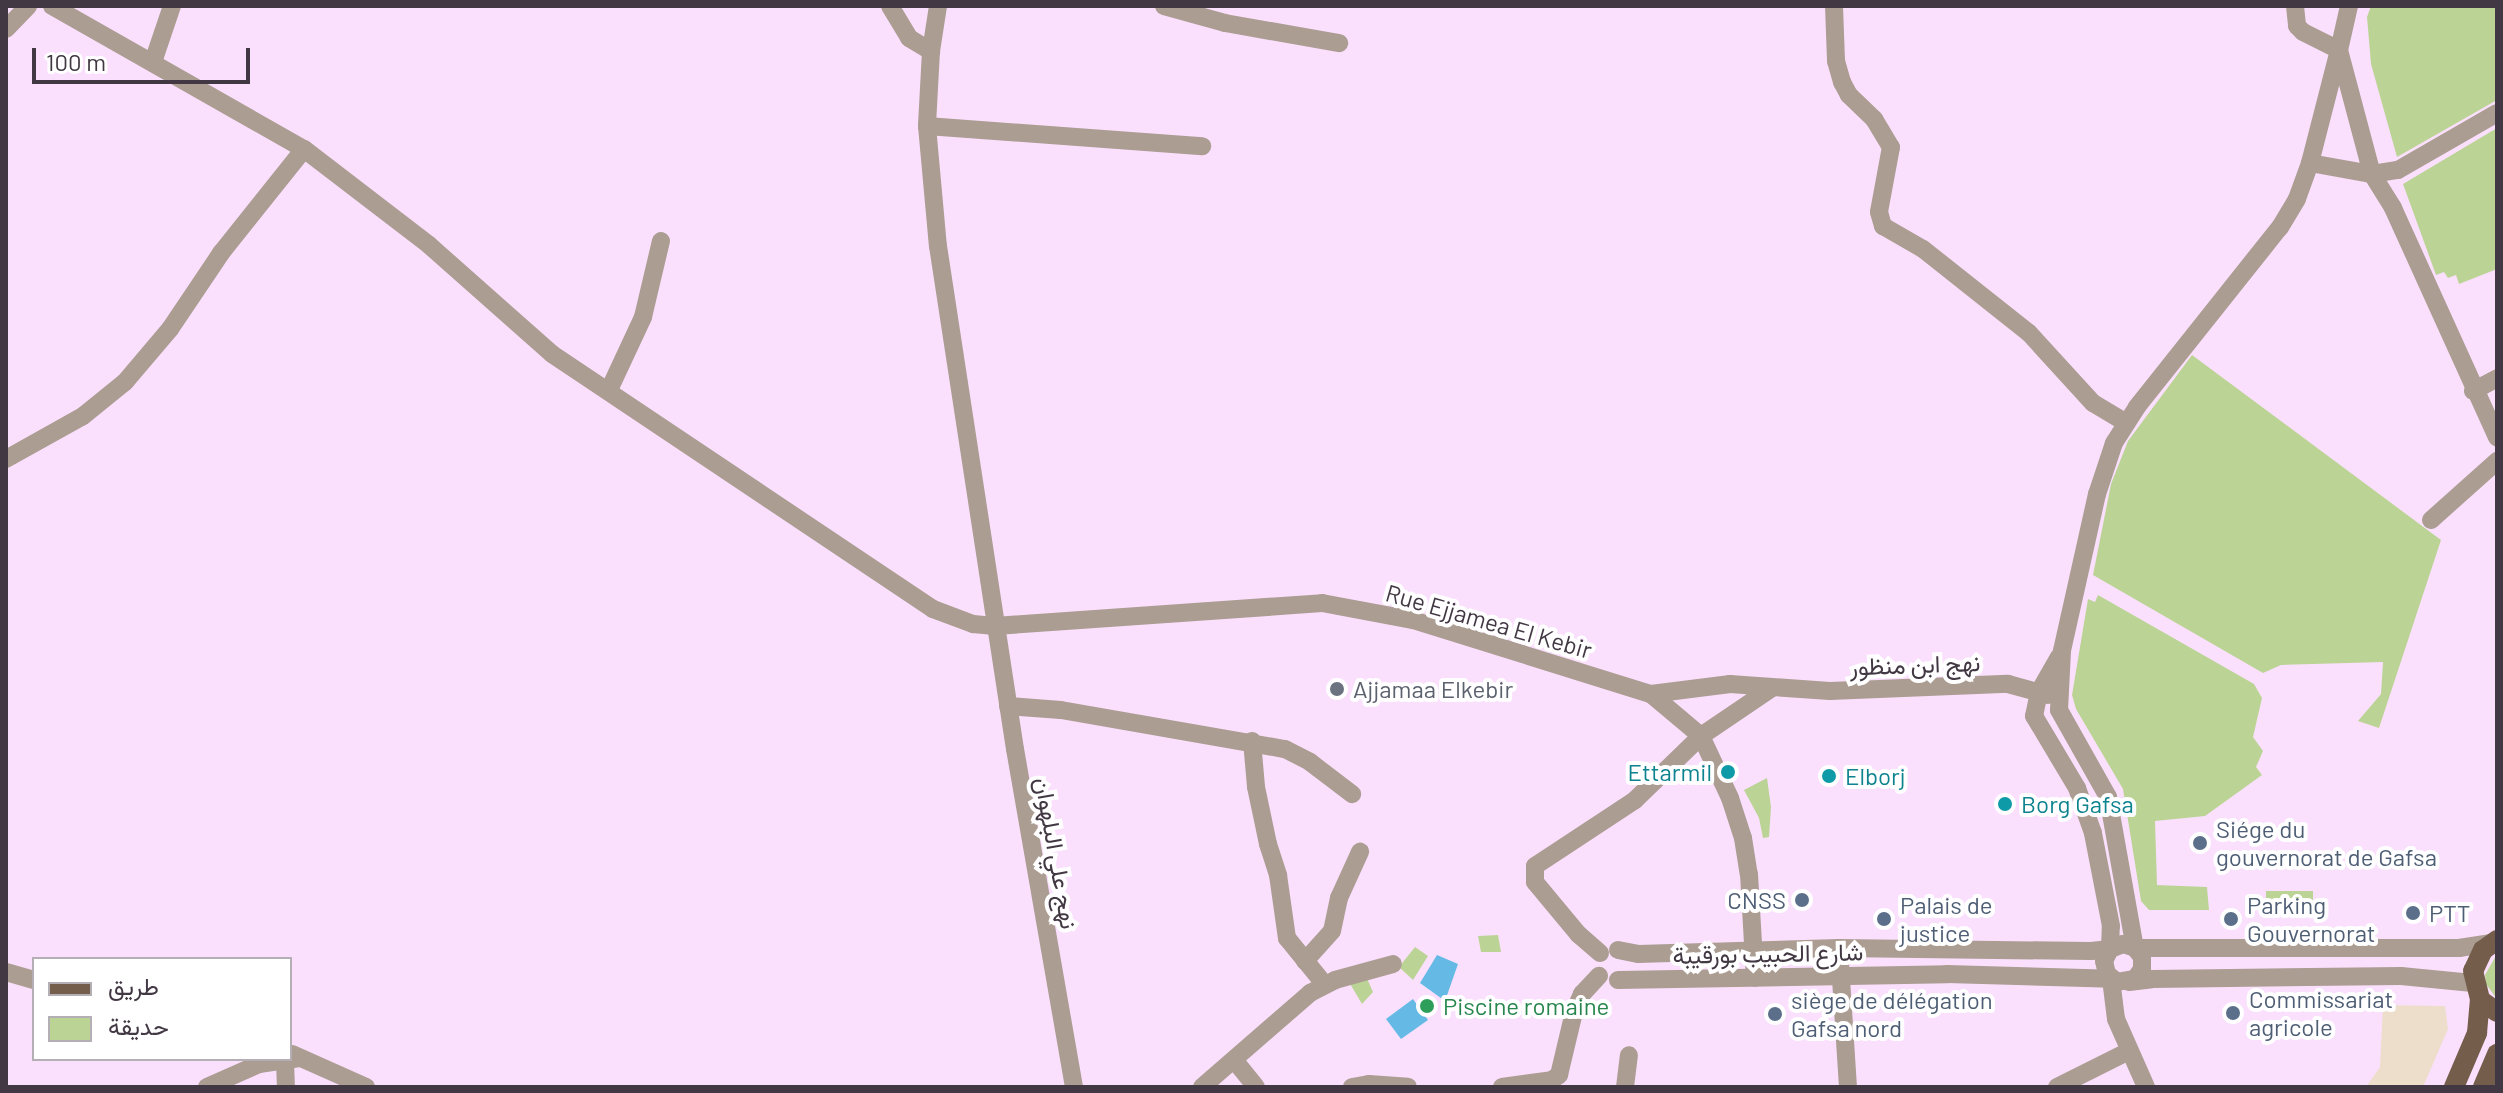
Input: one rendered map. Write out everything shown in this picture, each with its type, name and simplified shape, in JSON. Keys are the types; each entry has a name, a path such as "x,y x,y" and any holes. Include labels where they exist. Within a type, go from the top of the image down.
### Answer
{"main road":[{"path":"2454,1087 2477,1033 2484,999 2476,960 2496,941"},
{"path":"2483,1087 2497,1054"}],"street":[{"path":"6,29 28,6"},
{"name":"Rue Ejjamea El Kebir","path":"52,6 304,149 429,245 552,354 915,600 960,620 995,626 1322,603 1413,620 1651,694 1701,736 1730,798 1743,838 1755,978"},
{"path":"153,62 172,6"},
{"path":"890,6 909,38 931,51"},
{"name":"نهج علي البلهوان","path":"938,6 931,51 927,126 938,246 972,450 995,626 1074,1087"},
{"path":"1164,6 1212,20 1339,43"},
{"path":"1834,6 1836,61 1842,82 1849,95 1874,119 1891,147 1879,212 1883,226 1923,249 2029,333 2093,403 2126,423"},
{"path":"2295,6 2297,26 2339,50 2372,174 2393,208 2473,391 2497,437"},
{"path":"2120,981 2139,975 2143,964 2135,948 2108,797 2059,710 2058,698 2062,651 2097,494 2114,443 2126,423 2280,227 2297,199 2310,163 2349,6"},
{"path":"2310,163 2372,174 2398,170 2497,113"},
{"path":"927,126 1202,146"},
{"path":"6,459 83,416 125,382 170,329 221,253 304,149"},
{"path":"609,390 643,317 661,241"},
{"path":"2473,391 2497,378"},
{"path":"2431,520 2497,461"},
{"path":"2062,651 2039,692 2034,716 2077,788 2093,833 2111,926 2110,949 2104,967 2120,981"},
{"name":"نهج ابن منظور","path":"1651,694 1730,684 1772,688 1897,690 2008,684 2058,698"},
{"path":"1609,951 1595,967 1599,976 1608,981 1618,980 1628,968 1626,957 1579,935 1535,882 1535,866 1635,800 1701,736 1772,688"},
{"path":"1008,706 1061,710 1252,741 1298,754 1352,794"},
{"path":"1252,741 1256,787 1278,875 1287,938 1325,985"},
{"path":"1305,961 1332,931 1339,898 1360,852"},
{"path":"2110,949 2123,944 2135,948 2459,948 2496,941"},
{"path":"2217,946 2217,977"},
{"path":"1839,948 1848,1087"},
{"name":"شارع الحبيب بورقيبة","path":"1609,951 1638,954 1839,948 2110,949"},
{"path":"2297,948 2297,976"},
{"path":"1202,1087 1310,993 1325,985 1393,964"},
{"path":"6,972 32,979"},
{"name":"شارع الحبيب بورقيبة","path":"1618,980 1947,974 2120,981 2401,976 2484,999"},
{"path":"1502,1087 1552,1080 1559,1075 1574,1012 1582,994 1599,976"},
{"path":"2120,981 2116,1019 2146,1087"},
{"path":"2057,1087 2129,1051"},
{"path":"1625,1087 1629,1055"},
{"path":"292,1057 366,1087"},
{"path":"207,1087 273,1061"},
{"path":"286,1087 291,1061"},
{"path":"1235,1061 1256,1087"},
{"path":"1352,1087 1369,1084 1408,1087"}],"shaded area":[{"path":"2383,1005 2445,1006 2448,1029 2423,1087 2366,1087 2380,1067"}],"green space":[{"path":"2371,6 2497,6 2497,100 2397,157 2371,64 2367,17"},
{"path":"2497,128 2497,269 2459,284 2456,275 2448,278 2444,272 2436,275 2403,184"},
{"path":"2192,355 2441,540 2379,728 2358,721 2381,694 2383,662 2281,665 2263,673 2093,575 2111,484 2128,441"},
{"path":"2098,595 2254,684 2262,698 2253,737 2263,751 2256,767 2262,775 2205,816 2155,821 2157,885 2207,887 2209,910 2149,910 2141,901 2123,789 2076,709 2072,695 2088,599 2095,602"},
{"path":"1767,778 1771,807 1769,837 1763,838 1759,818 1744,790"},
{"path":"2266,891 2313,891 2313,912 2266,911"},
{"path":"1498,935 1501,952 1481,952 1478,936"},
{"path":"1415,947 1428,956 1413,980 1399,967"},
{"path":"2497,954 2497,999 2486,984 2485,975"},
{"path":"1366,976 1373,992 1362,1004 1349,982"}],"water":[{"path":"1437,955 1458,964 1445,1001 1420,983"},
{"path":"1413,999 1428,1020 1401,1039 1386,1019"}],"place":[{"name":"Ajjamaa Elkebir","path":"1337,689"},
{"name":"Ettarmil","path":"1728,772"},
{"name":"Elborj","path":"1829,776"},
{"name":"Borg Gafsa","path":"2005,804"},
{"name":"Siége du gouvernorat de Gafsa","path":"2200,843"},
{"name":"CNSS","path":"1802,900"},
{"name":"PTT","path":"2413,913"},
{"name":"Palais de justice","path":"1884,919"},
{"name":"Parking Gouvernorat","path":"2231,919"},
{"name":"Piscine romaine","path":"1427,1006"},
{"name":"Commissariat agricole","path":"2233,1013"},
{"name":"siège de délégation Gafsa nord","path":"1775,1014"}]}
